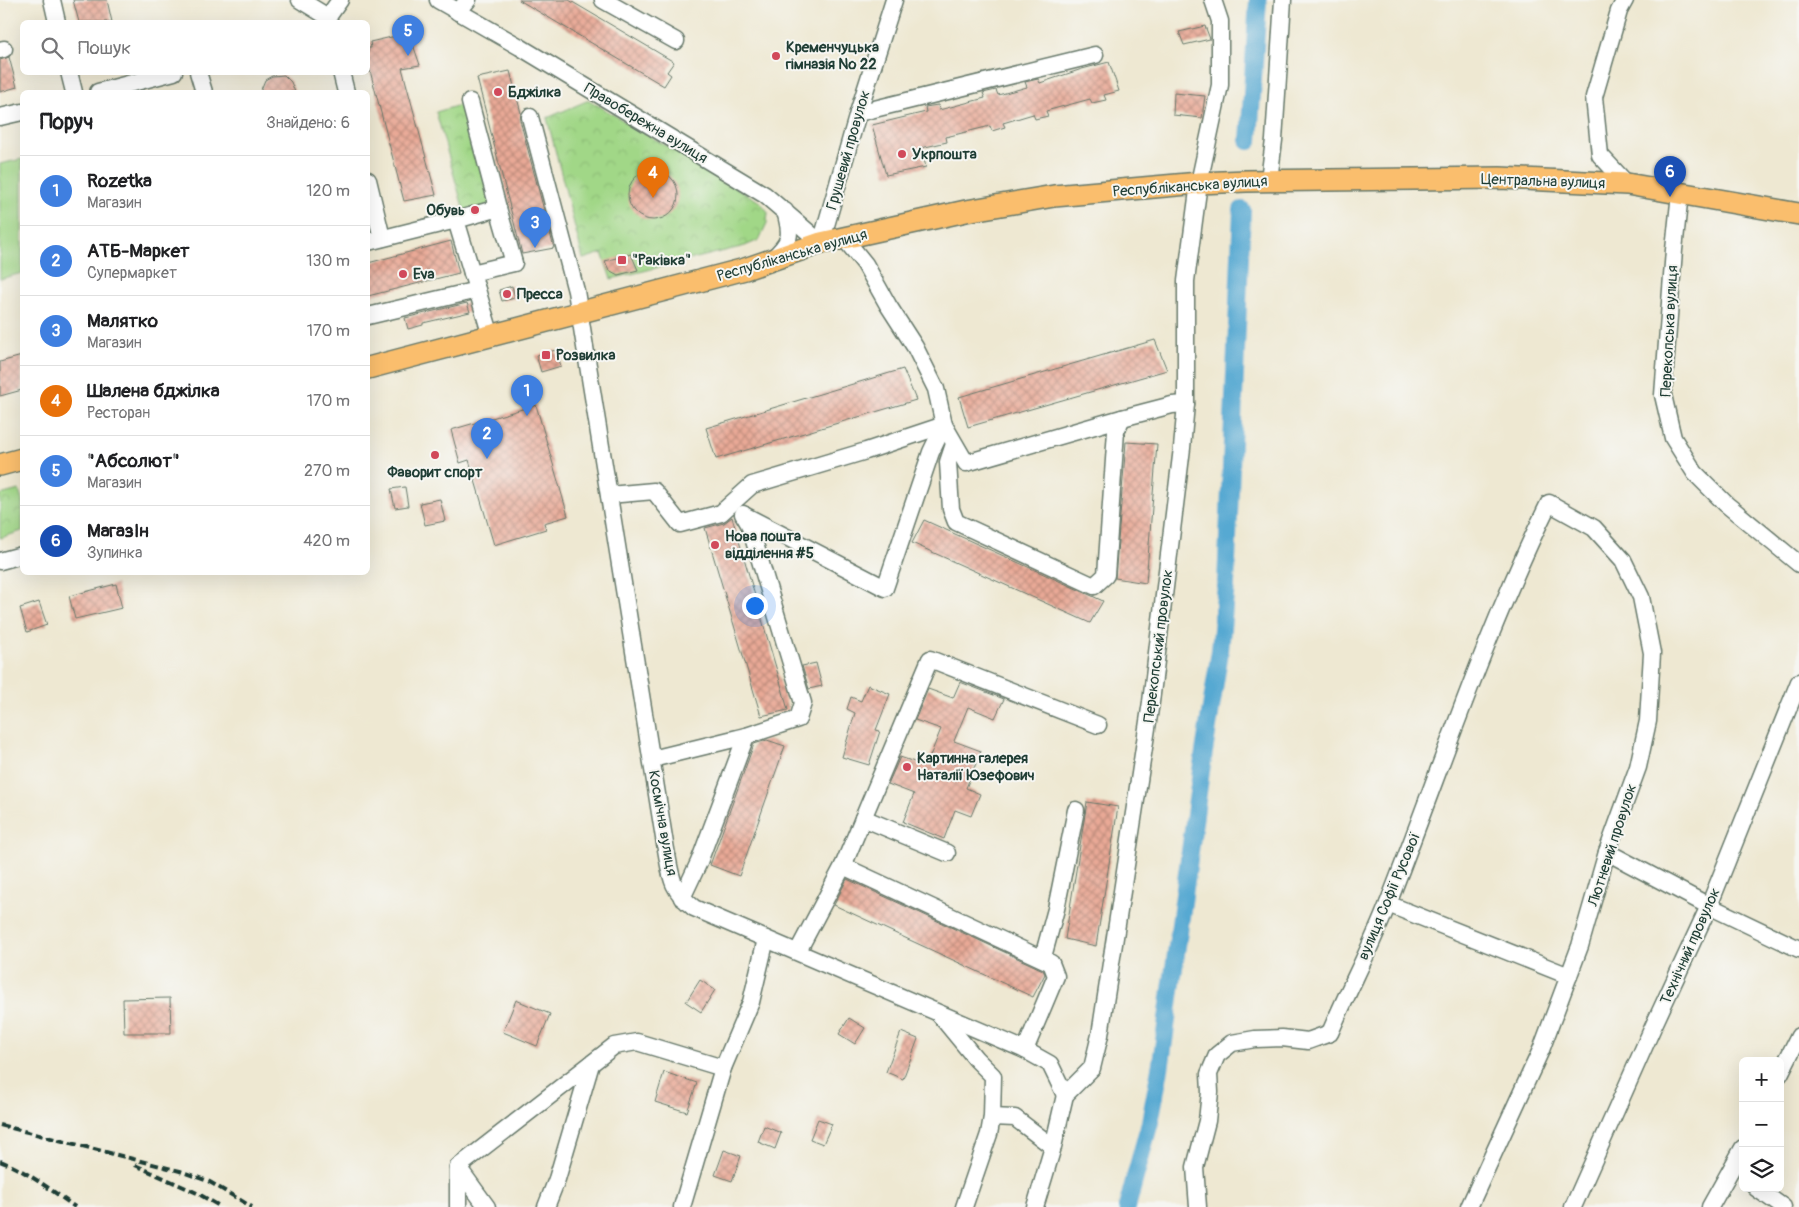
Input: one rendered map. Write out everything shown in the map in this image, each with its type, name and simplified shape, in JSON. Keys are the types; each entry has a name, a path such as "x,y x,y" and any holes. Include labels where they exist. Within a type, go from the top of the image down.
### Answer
{"main road":[{"name":"Центральна вулиця","path":"1276,180 1500,178 1626,184 1799,214"},
{"name":"Республіканська вулиця","path":"370,367 745,269 821,243 966,211 1054,196 1198,183 1276,180"},
{"path":"0,465 20,460"}],"street":[{"path":"52,0 57,20"},
{"path":"300,0 328,20 340,0"},
{"name":"Правобережна вулиця","path":"438,0 463,6 520,47 765,195 821,243"},
{"path":"603,0 676,42"},
{"name":"Грушевий провулок","path":"821,243 858,113 894,0"},
{"name":"Перекопський провулок","path":"1066,1095 1092,1068 1100,1035 1151,702 1186,404 1186,281 1198,183 1220,85 1220,21 1213,0"},
{"path":"1276,180 1274,140 1283,0"},
{"path":"1625,0 1619,11 1594,97 1600,155 1626,184"},
{"path":"858,113 1094,55"},
{"path":"70,75 74,90"},
{"path":"118,90 137,88 167,75"},
{"path":"199,75 203,90"},
{"path":"342,75 346,90"},
{"path":"470,102 514,263 472,273"},
{"path":"0,117 20,112"},
{"name":"Космічна вулиця","path":"530,117 576,291 673,883 682,898"},
{"name":"Перекопська вулиця","path":"1680,194 1663,395 1673,438 1695,473 1726,504 1799,564"},
{"path":"370,197 375,240 498,208"},
{"path":"770,260 785,247 790,230 785,212"},
{"path":"456,220 491,336"},
{"path":"844,238 865,264 915,348 936,388 944,425 966,463 1122,418 1172,405 1186,404"},
{"path":"370,316 477,290"},
{"path":"954,444 948,462 948,470 951,508 956,522 1094,586 1106,575 1116,431 1122,418"},
{"path":"740,508 752,485 866,451 944,425"},
{"path":"609,495 654,491 680,524 740,508 884,588 931,452 944,425"},
{"name":"Лютневий провулок","path":"1469,1207 1540,1050 1569,976 1580,946 1606,852 1638,768 1648,721 1652,653 1641,597 1623,560 1594,528 1549,503"},
{"name":"вулиця Софії Русової","path":"1198,1207 1195,1166 1207,1121 1210,1074 1217,1055 1232,1043 1255,1039 1282,1038 1308,1041 1330,1033 1388,904 1478,669 1526,550 1549,503"},
{"path":"652,759 746,736 798,719 803,703 749,524 740,508"},
{"path":"0,561 20,556"},
{"path":"798,951 843,866 930,659 1098,725"},
{"name":"Технічний провулок","path":"1573,1207 1709,906 1799,682"},
{"path":"746,736 699,862 682,898 694,908 1025,1050 1050,1064 1066,1095 1035,1207"},
{"path":"1043,958 1056,908 1076,810"},
{"path":"863,818 947,853"},
{"path":"1606,852 1709,906 1799,949"},
{"path":"843,866 1051,963 1056,976 1025,1050"},
{"path":"1388,904 1569,976"},
{"path":"682,1207 723,1068 751,1002 766,939"},
{"path":"937,1012 976,1059 993,1076 992,1117 989,1134 964,1207"},
{"path":"1784,1066 1799,1036"},
{"path":"458,1166 614,1046 637,1042 723,1068"},
{"path":"546,1207 590,1064"},
{"path":"992,1117 1015,1118 1053,1147"},
{"path":"458,1166 458,1207"},
{"path":"458,1166 487,1207"},
{"path":"1710,1207 1737,1175"},
{"path":"1762,1192 1783,1207"}],"green space":[{"path":"589,100 760,202 768,212 767,223 759,240 745,246 611,279 602,253 583,259 547,118"},
{"path":"470,102 498,208 466,218 436,112"},
{"path":"20,159 20,274 0,279 0,164"},
{"path":"19,490 20,494 20,532 0,538 0,495"}],"building":[{"path":"73,0 107,0 112,20 78,20"},
{"path":"519,0 569,0 674,62 667,72 671,75 664,86"},
{"path":"1205,26 1210,39 1184,45 1179,32"},
{"path":"409,33 420,65 402,68 436,195 404,201 370,71 370,42"},
{"path":"9,57 17,87 0,92 0,60"},
{"path":"1109,62 1119,91 1104,95 1106,100 1092,103 1090,99 1046,111 1048,116 1035,119 1033,114 1003,123 1005,127 992,131 990,126 946,137 947,142 921,148 926,167 886,175 872,125 926,112 925,107 938,105 939,110 985,98 983,93 996,90 998,95 1027,87 1025,82 1038,79 1040,83"},
{"path":"510,71 521,113 520,120 554,248 522,254 477,78"},
{"path":"284,75 291,82 294,90 261,90 265,80 272,76"},
{"path":"1174,93 1205,96 1202,118 1173,115"},
{"path":"648,170 658,170 671,177 678,190 678,200 671,213 658,220 648,220 639,216 632,209 628,200 628,190 632,181 639,174"},
{"path":"451,241 459,273 370,295 370,262"},
{"path":"631,254 638,270 618,275 609,270 605,261"},
{"name":"Пресса","path":"512,286 515,298 502,301 499,290"},
{"path":"467,303 470,312 423,323 423,325 408,329 405,318"},
{"path":"1155,340 1167,370 968,427 959,397"},
{"path":"556,350 561,366 541,372 536,355"},
{"path":"20,357 20,391 0,396 0,362"},
{"path":"903,369 916,400 716,459 706,428"},
{"path":"536,405 568,516 544,523 546,529 494,545 469,460 460,463 451,430"},
{"path":"1126,442 1157,444 1146,583 1115,578"},
{"path":"405,487 408,506 395,508 391,489"},
{"path":"440,499 445,521 425,525 420,503"},
{"path":"732,517 788,710 761,716 705,528 724,523"},
{"path":"924,520 1103,601 1090,623 912,543"},
{"path":"116,584 122,608 75,619 69,596"},
{"path":"39,602 47,625 27,632 20,608"},
{"path":"816,663 822,686 809,689 802,666"},
{"path":"960,682 1004,699 995,718 968,707 954,741 981,751 966,788 980,794 971,816 955,810 944,839 903,822 914,794 888,784 900,757 926,766 941,729 915,720 928,689 953,698"},
{"path":"868,685 890,694 876,730 880,731 869,765 842,757 855,713 847,709 851,697 861,701"},
{"path":"767,740 785,746 739,876 710,865 754,744"},
{"path":"1087,802 1118,807 1096,946 1065,939"},
{"path":"847,879 1043,970 1045,974 1033,997 834,905"},
{"path":"700,980 715,990 701,1012 686,1002"},
{"path":"170,998 171,1033 124,1033 123,999"},
{"path":"516,1000 550,1014 537,1046 503,1032"},
{"path":"849,1018 865,1028 855,1044 839,1034"},
{"path":"901,1032 918,1039 903,1079 886,1072"},
{"path":"664,1072 697,1083 687,1112 655,1102"},
{"path":"818,1119 832,1124 823,1144 810,1139"},
{"path":"764,1126 781,1133 775,1149 758,1142"},
{"path":"724,1150 741,1156 732,1181 715,1175"}],"waterway":[{"path":"1249,141 1258,0"},
{"path":"1127,1207 1150,1122 1161,1063 1201,771 1220,651 1226,584 1242,210"}],"railway":[{"path":"0,1125 180,1171 208,1181 252,1207"},
{"path":"0,1161 29,1175 75,1207"},
{"path":"135,1165 197,1193 221,1207"}],"place":[{"name":"\"Абсолют\"","path":"408,56"},
{"name":"Кременчуцька гімназія № 22","path":"776,56"},
{"name":"Бджілка","path":"498,92"},
{"name":"Укрпошта","path":"902,154"},
{"name":"МагазІн","path":"1670,197"},
{"name":"Шалена бджілка","path":"653,198"},
{"name":"Обувь","path":"475,210"},
{"name":"Малятко","path":"535,248"},
{"name":"\"Раківка\"","path":"622,260"},
{"name":"Eva","path":"403,274"},
{"name":"Пресса","path":"507,294"},
{"name":"Розвилка","path":"546,355"},
{"name":"Rozetka","path":"527,416"},
{"name":"Фаворит спорт","path":"435,455"},
{"name":"АТБ-Маркет","path":"487,459"},
{"name":"Нова пошта відділення #5","path":"715,545"},
{"name":"Картинна галерея Наталії Юзефович","path":"907,767"}]}
